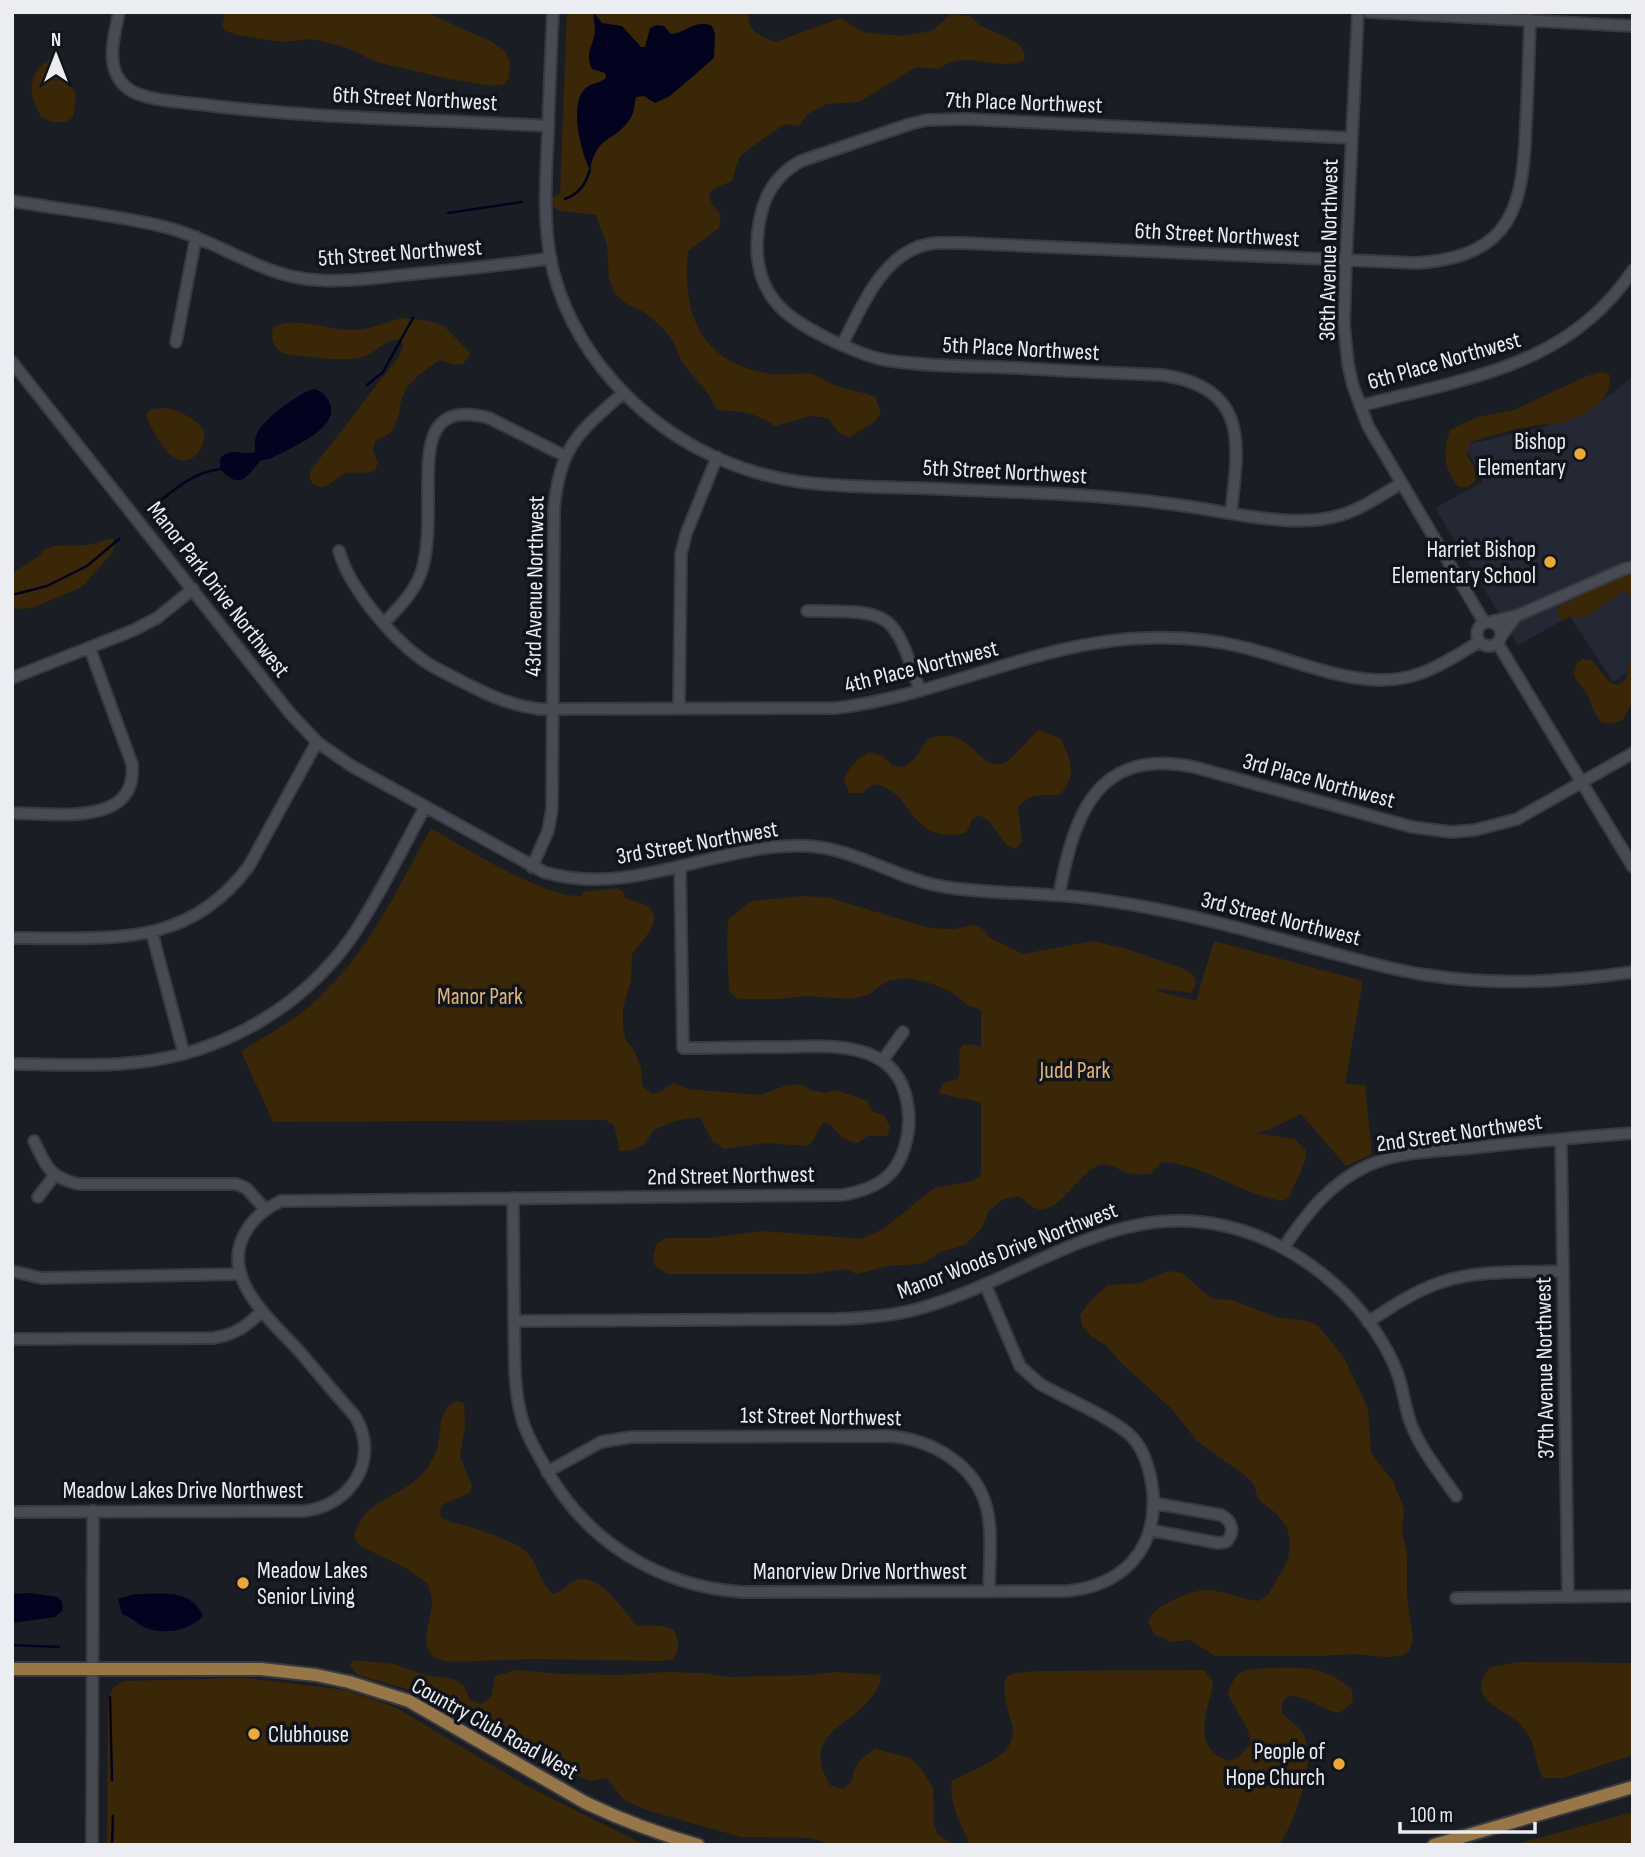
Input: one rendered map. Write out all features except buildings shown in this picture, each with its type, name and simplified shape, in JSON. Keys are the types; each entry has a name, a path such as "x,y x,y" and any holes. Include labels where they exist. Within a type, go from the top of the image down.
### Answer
{"main road":[{"name":"Country Club Road West","path":"12,1670 282,1670 377,1689 409,1701 586,1803 638,1827 698,1845"},
{"path":"1434,1845 1633,1787"}],"street":[{"name":"6th Street Northwest","path":"119,12 112,47 113,67 118,78 131,91 182,102 281,112 548,126"},
{"path":"553,12 545,214 551,258 562,296 584,343 623,393"},
{"name":"36th Avenue Northwest","path":"1358,12 1346,261 1345,344 1353,386 1367,426 1400,484 1488,622 1501,627 1500,640 1633,867"},
{"path":"1369,12 1633,26"},
{"name":"6th Street Northwest","path":"842,345 863,303 882,276 903,257 928,244 1415,264 1440,262 1481,248 1507,224 1515,208 1523,175 1530,20"},
{"name":"7th Place Northwest","path":"757,244 764,201 778,178 788,168 801,161 927,120 965,119 1351,138"},
{"name":"5th Street Northwest","path":"12,201 168,228 196,237 258,266 318,281 501,266 551,258"},
{"path":"176,342 196,237"},
{"name":"5th Place Northwest","path":"757,244 760,272 772,299 782,311 814,332 864,355 935,365 1163,375 1198,384 1214,393 1230,415 1234,432 1237,464 1231,512"},
{"name":"6th Place Northwest","path":"1360,406 1493,371 1548,349 1591,319 1608,303 1633,270"},
{"name":"Manor Park Drive Northwest","path":"12,362 289,712 317,742 350,765 425,807"},
{"name":"5th Street Northwest","path":"623,393 672,435 717,457 776,477 822,485 1135,499 1284,520 1343,515 1400,484"},
{"name":"43rd Avenue Northwest","path":"532,867 550,821 554,510 557,480 565,456 584,428 623,393"},
{"path":"384,623 407,598 421,572 428,540 428,454 433,433 439,424 456,415 489,418 565,456"},
{"path":"679,709 681,554 686,534 717,457"},
{"name":"4th Place Northwest","path":"339,551 347,575 384,623 422,660 506,703 552,710 836,708 920,691 1064,650 1122,639 1169,638 1218,642 1348,676 1387,680 1419,675 1479,642"},
{"path":"1516,616 1500,640 1488,646 1479,642 1476,635 1478,628 1488,622 1516,616 1633,567"},
{"path":"12,678 90,649 149,623 193,589"},
{"path":"807,611 865,612 890,622 901,639 920,691"},
{"path":"12,813 91,813 115,806 128,791 133,774 132,764 90,649"},
{"path":"12,938 129,937 152,933 188,919 222,896 249,866 317,742"},
{"name":"3rd Place Northwest","path":"1059,895 1067,849 1088,804 1110,779 1144,764 1194,767 1412,827 1451,832 1475,830 1517,819 1583,784 1633,753"},
{"path":"12,1065 140,1062 184,1054 209,1046 265,1019 290,1002 319,976 345,946 366,915 425,807"},
{"name":"3rd Street Northwest","path":"425,807 532,867 561,877 587,880 680,867 740,851 810,846 854,856 923,883 944,887 1059,895 1139,906 1190,916 1427,975 1529,982 1573,980 1633,972"},
{"path":"680,867 683,1048 836,1047 858,1050 883,1060 903,1032"},
{"path":"152,933 184,1054"},
{"name":"2nd Street Northwest","path":"513,1198 843,1195 877,1186 897,1168 909,1126 904,1088 896,1073 883,1060"},
{"name":"2nd Street Northwest","path":"1284,1247 1322,1196 1367,1166 1385,1160 1437,1151 1633,1133"},
{"name":"37th Avenue Northwest","path":"1561,1139 1568,1597"},
{"path":"34,1141 54,1176 78,1184 236,1184 246,1188 266,1210 281,1201 290,1200 513,1198"},
{"path":"38,1196 54,1176"},
{"name":"Manorview Drive Northwest","path":"513,1198 518,1398 527,1434 547,1472 577,1514 611,1545 653,1570 697,1586 743,1592 1068,1591 1102,1584 1135,1560 1150,1530 1153,1503 1148,1468 1142,1452 1133,1438 1119,1427 1028,1375 1014,1355 985,1284"},
{"name":"Meadow Lakes Drive Northwest","path":"12,1512 304,1511 325,1507 349,1489 361,1470 364,1447 361,1426 262,1311 247,1289 241,1274 241,1240 251,1223 266,1210"},
{"name":"Manor Woods Drive Northwest","path":"514,1321 837,1319 884,1316 924,1307 985,1284 1089,1238 1147,1222 1173,1220 1222,1225 1284,1247 1321,1272 1352,1301 1393,1363 1410,1424 1418,1440 1456,1496"},
{"path":"1368,1322 1405,1298 1442,1282 1498,1274 1563,1271"},
{"path":"12,1272 41,1278 241,1274"},
{"path":"12,1339 213,1338 241,1330 262,1311"},
{"name":"1st Street Northwest","path":"547,1472 601,1442 631,1437 888,1436 921,1441 934,1446 956,1462 982,1494 988,1520 989,1591"},
{"path":"1150,1530 1218,1542 1226,1542 1231,1532 1231,1524 1227,1518 1153,1503"},
{"path":"92,1845 93,1511"},
{"path":"1456,1598 1633,1596"}],"shaded area":[{"name":"Harriet Bishop Elementary School","path":"1633,377 1633,668 1613,682 1570,616 1518,645 1435,508 1483,482 1465,445 1544,427 1599,403"}],"green space":[{"path":"225,12 425,12 504,50 510,61 509,78 505,84 493,86 449,79 376,62 350,49 311,39 285,42 239,35 225,31 222,26"},
{"path":"567,12 749,12 750,24 755,32 776,42 841,18 862,32 901,36 932,31 951,14 970,16 981,26 1018,43 1025,53 1023,61 1001,64 960,60 938,69 916,67 859,102 827,104 808,114 799,126 784,124 742,156 732,181 709,193 712,205 721,214 719,228 688,251 689,296 693,316 701,333 712,347 747,368 771,374 814,375 831,384 875,397 881,413 875,421 849,438 838,432 828,418 811,416 775,426 754,415 717,410 709,395 682,362 673,341 664,329 644,312 628,305 615,294 609,279 607,245 596,215 560,211 552,206 552,197 560,194"},
{"path":"49,59 57,61 76,95 73,117 67,122 52,122 41,117 32,93 36,72"},
{"path":"402,318 429,321 444,326 471,354 463,364 455,365 440,360 409,385 401,400 392,430 375,441 373,449 378,463 375,470 346,473 324,487 315,485 310,478 311,470 400,355 403,344 399,339 393,340 370,354 351,359 285,354 274,343 274,326 294,322 359,330"},
{"path":"1602,372 1609,374 1607,392 1596,406 1578,417 1470,442 1467,455 1474,467 1476,480 1468,487 1459,487 1447,467 1446,446 1450,430 1477,417 1514,410 1587,376"},
{"path":"167,408 187,416 204,430 204,441 200,450 187,460 171,455 164,448 146,415 150,409"},
{"path":"113,538 115,544 112,553 82,587 32,608 12,609 12,573 38,557 45,549 88,545"},
{"path":"1633,565 1633,597 1625,591 1583,618 1570,616 1562,621 1556,609"},
{"path":"1583,659 1592,660 1609,682 1618,685 1626,679 1629,663 1633,661 1633,701 1623,720 1602,723 1594,712 1589,697 1574,676 1576,664"},
{"path":"1039,730 1061,739 1070,761 1071,775 1059,795 1031,797 1018,808 1022,841 1016,849 1007,846 989,821 979,815 972,819 966,833 947,835 922,825 898,796 888,789 874,784 862,793 850,793 844,782 850,768 869,752 883,756 893,766 904,767 916,757 928,740 937,736 955,737 988,762 1002,764"},
{"name":"Manor Park","path":"431,828 484,859 547,889 582,896 583,892 617,888 623,892 625,898 649,906 655,917 650,931 632,954 631,981 623,1008 623,1027 626,1041 633,1048 641,1067 642,1086 652,1094 673,1083 687,1089 760,1095 800,1084 826,1093 836,1090 867,1101 873,1112 884,1115 890,1127 887,1136 867,1136 858,1143 845,1139 824,1122 808,1146 766,1143 724,1149 713,1141 699,1117 675,1121 653,1130 641,1146 620,1151 614,1125 605,1120 273,1122 241,1051 305,1010 332,984 379,921"},
{"name":"Judd Park","path":"803,896 830,898 929,928 953,929 974,925 983,929 990,938 1023,954 1093,941 1127,949 1184,969 1194,976 1196,984 1191,993 1162,989 1157,991 1196,1001 1214,941 1363,981 1345,1084 1365,1085 1372,1154 1346,1166 1301,1114 1256,1133 1295,1139 1306,1151 1304,1164 1290,1197 1283,1201 1253,1193 1178,1164 1162,1162 1150,1174 1129,1173 1102,1165 1090,1170 1059,1201 1043,1209 1035,1208 1018,1196 1002,1200 989,1211 982,1228 965,1245 941,1252 921,1264 887,1266 857,1274 845,1269 811,1274 667,1274 655,1266 653,1256 657,1243 666,1238 709,1238 764,1231 861,1239 883,1229 934,1188 973,1181 981,1175 981,1103 939,1092 943,1083 958,1079 961,1048 971,1044 981,1047 981,1010 967,1005 953,993 933,984 908,978 887,981 868,995 850,999 806,996 738,999 729,991 728,920 751,901"},
{"path":"1169,1271 1182,1273 1215,1299 1232,1300 1276,1317 1308,1321 1318,1326 1343,1356 1368,1408 1371,1453 1393,1481 1404,1509 1402,1531 1407,1553 1407,1598 1413,1639 1409,1651 1403,1656 1215,1656 1190,1640 1172,1642 1155,1635 1148,1622 1153,1614 1161,1607 1197,1591 1216,1591 1259,1601 1268,1595 1288,1560 1290,1542 1287,1527 1278,1515 1258,1499 1254,1485 1247,1477 1196,1440 1172,1409 1119,1361 1107,1346 1091,1336 1082,1326 1080,1315 1090,1301 1108,1285 1140,1283"},
{"path":"456,1401 464,1403 465,1427 460,1456 472,1486 470,1493 444,1504 439,1511 441,1517 496,1536 523,1549 553,1594 574,1581 586,1579 603,1587 637,1625 663,1626 674,1630 678,1644 674,1659 453,1662 440,1660 432,1655 426,1640 432,1601 428,1584 406,1568 360,1546 354,1537 365,1514 414,1482 427,1468 437,1449 443,1416"},
{"path":"354,1660 394,1664 425,1675 454,1679 464,1686 470,1700 482,1704 491,1697 495,1676 516,1670 620,1675 702,1673 728,1677 836,1672 881,1675 879,1686 873,1695 824,1743 820,1754 822,1768 830,1785 843,1789 852,1781 859,1762 876,1749 910,1758 920,1767 933,1787 934,1825 938,1835 954,1845 834,1845 809,1838 741,1837 646,1810 624,1800 607,1778 591,1781 582,1778 493,1731 450,1701 358,1675 350,1665"},
{"path":"1519,1662 1633,1663 1633,1755 1563,1778 1543,1778 1526,1731 1491,1703 1481,1689 1490,1667"},
{"path":"1265,1668 1321,1671 1352,1690 1353,1702 1340,1713 1296,1697 1289,1696 1282,1702 1282,1713 1305,1737 1307,1762 1297,1808 1279,1845 970,1844 954,1806 952,1781 990,1762 1007,1749 1013,1727 1004,1691 1006,1677 1014,1673 1041,1671 1204,1670 1213,1681 1205,1718 1205,1736 1214,1753 1229,1761 1238,1757 1251,1744 1248,1730 1228,1695 1233,1681 1240,1673"},
{"path":"245,1678 346,1690 395,1707 527,1786 645,1845 107,1845 108,1699 113,1688 123,1681"},
{"path":"1633,1812 1633,1845 1513,1845"}],"water":[{"path":"594,13 602,23 622,26 641,47 645,47 650,28 657,25 664,26 671,34 706,24 712,26 715,34 714,58 670,96 655,103 644,96 636,97 630,119 597,150 590,170 580,142 577,108 585,88 606,78 605,73 592,69 590,63 589,54 595,30"},
{"path":"315,389 324,395 330,404 331,413 320,430 288,450 270,459 261,460 243,479 233,479 220,469 220,458 225,454 255,452 256,435 263,425 293,399"},
{"path":"31,1593 57,1597 62,1601 63,1610 55,1617 12,1623 12,1594"},
{"path":"135,1594 183,1597 198,1607 203,1616 191,1625 176,1630 146,1628 122,1614 118,1599"}],"waterway":[{"path":"565,199 581,188 590,170"},
{"path":"448,213 522,202"},
{"path":"367,385 383,372 413,318"},
{"path":"161,500 196,476 220,469"},
{"path":"12,595 47,586 87,566 119,539"},
{"path":"12,1645 59,1647"},
{"path":"110,1697 112,1780"},
{"path":"112,1845 113,1816"}],"place":[{"name":"Bishop Elementary","path":"1580,454"},
{"name":"Harriet Bishop Elementary School","path":"1550,562"},
{"name":"Meadow Lakes Senior Living","path":"243,1583"},
{"name":"Clubhouse","path":"254,1734"},
{"name":"People of Hope Church","path":"1339,1764"}]}
